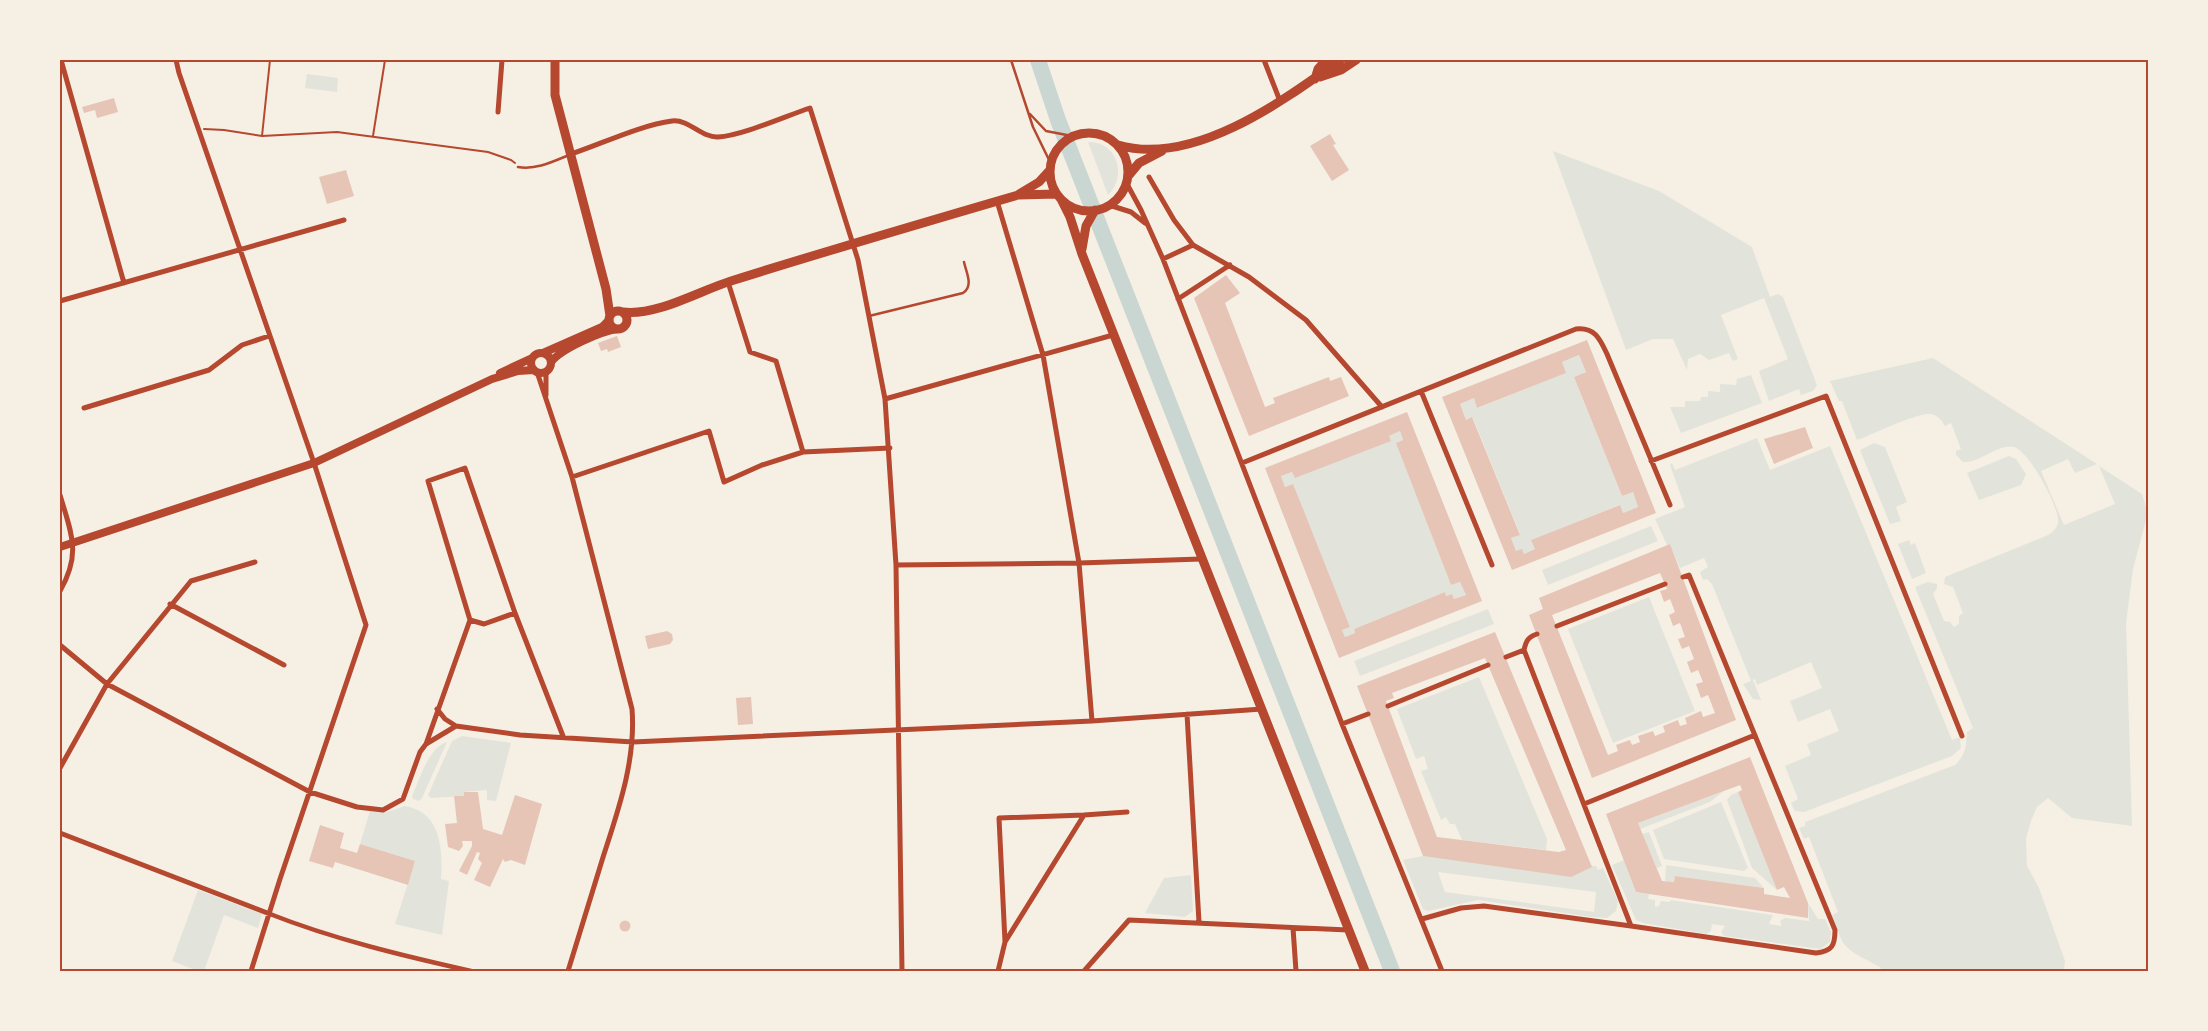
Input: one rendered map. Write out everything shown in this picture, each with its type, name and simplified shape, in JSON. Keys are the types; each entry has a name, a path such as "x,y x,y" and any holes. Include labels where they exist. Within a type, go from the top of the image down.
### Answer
{"main road":[{"path":"555,60 555,95 606,289 609,318 613,327 621,327 627,320 606,289"},
{"path":"1314,79 1318,69 1326,60"},
{"path":"1118,145 1141,149 1167,148 1202,140 1246,122 1281,102 1340,60"},
{"path":"1314,79 1333,74 1356,60"},
{"path":"492,379 526,369 543,373 565,351 621,327 652,310 728,282 852,243 1018,195 1039,182 1050,167 1057,149 1075,135 1093,133 1104,135 1118,145 1126,159 1128,180"},
{"path":"1018,195 1059,196 1070,206 1080,210 1095,210 1107,206 1122,193 1139,163 1167,148"},
{"path":"1050,167 1051,180 1070,217 1082,254 1201,560 1365,971"},
{"path":"1082,254 1082,243 1086,226 1095,210"},
{"path":"60,547 314,463 492,379 532,358 537,353 543,353 602,327 616,311 636,313 652,310"},
{"path":"543,353 548,356 549,366"},
{"path":"532,358 530,365 535,371"}],"street":[{"path":"61,60 124,282"},
{"path":"176,60 178,73 200,130 314,463 366,625 251,971"},
{"path":"498,112 502,60"},
{"path":"1264,60 1281,102"},
{"path":"571,154 657,124 675,120 688,124 706,135 718,137 736,134 810,108 858,260 885,399 890,448 896,565 902,971"},
{"path":"1149,177 1174,220 1193,245 1230,265 1306,320 1382,407"},
{"path":"1128,180 1163,259 1342,724 1442,971"},
{"path":"998,201 1044,356 1080,563 1092,721"},
{"path":"1107,206 1131,212 1146,223"},
{"path":"60,301 344,220"},
{"path":"1163,259 1193,245"},
{"path":"1178,299 1230,265"},
{"path":"728,282 750,352 776,361 802,452"},
{"path":"1242,463 1576,329 1590,329 1598,337 1607,354 1670,505"},
{"path":"885,399 1044,356 1113,335"},
{"path":"84,408 209,370 242,345 269,336"},
{"path":"547,402 546,384 549,366"},
{"path":"535,371 572,477 632,710 633,742 614,824 568,971"},
{"path":"1421,391 1492,565"},
{"path":"1651,460 1826,396 1962,736"},
{"path":"572,477 709,431 724,482 762,465 802,452 890,448"},
{"path":"60,645 107,684 310,792 358,807 383,810 403,799 420,752 426,744 470,620 428,480 465,468 515,613 563,736"},
{"path":"60,495 74,543 72,561 60,591"},
{"path":"896,565 1201,560"},
{"path":"60,768 107,684 170,604 191,581 255,562"},
{"path":"1422,920 1460,908 1484,906 1816,953 1828,952 1832,948 1835,942 1835,930 1689,574 1683,577"},
{"path":"1557,626 1664,584"},
{"path":"170,604 284,665"},
{"path":"470,620 484,624 515,613"},
{"path":"1537,634 1530,636 1524,650 1631,926"},
{"path":"1506,658 1524,650"},
{"path":"1388,706 1488,665"},
{"path":"437,709 445,719 456,726 520,735 563,736 633,742 1092,721 1262,709"},
{"path":"1187,714 1199,922"},
{"path":"1342,724 1368,714"},
{"path":"426,744 456,726"},
{"path":"1584,804 1755,734"},
{"path":"998,971 1005,942 999,818 1127,812"},
{"path":"1005,942 1084,815"},
{"path":"60,833 270,914 325,933 430,962 471,971"},
{"path":"1084,971 1128,920 1349,930"},
{"path":"1294,928 1296,971"}],"lane":[{"path":"1011,60 1033,127 1050,167"},
{"path":"1029,113 1041,128 1052,134 1075,135"},
{"path":"518,166 528,168 542,166 571,154"},
{"path":"868,316 967,291 969,284 964,262"}],"path":[{"path":"262,136 270,60"},
{"path":"373,136 386,60"},
{"path":"200,130 224,130 262,136 337,132 373,136 488,152 511,160 518,166"}],"shaded area":[{"path":"307,74 338,78 337,92 305,88"},
{"path":"1088,142 1098,143 1106,147 1116,161 1117,179 1108,195"},
{"path":"1553,151 1659,191 1752,247 1770,297 1778,294 1783,297 1817,385 1813,391 1801,395 1799,389 1769,401 1759,371 1788,359 1764,298 1721,315 1738,359 1733,361 1729,353 1709,360 1700,354 1688,359 1687,370 1673,339 1653,339 1626,350"},
{"path":"1579,355 1586,372 1574,377 1622,496 1633,492 1638,507 1623,513 1619,505 1532,540 1535,549 1524,554 1516,551 1511,538 1520,534 1473,418 1466,420 1460,404 1474,398 1478,408 1565,373 1562,362"},
{"path":"1933,358 2097,464 2075,473 2068,459 2041,471 2064,525 2115,504 2099,466 2142,494 2148,513 2133,569 2126,623 2132,826 2072,818 2048,798 2037,807 2026,838 2027,866 2039,888 2065,961 2064,971 1880,971 1881,968 1855,953 1845,946 1842,941 1832,915 1838,912 1809,837 1804,839 1799,828 1805,826 1805,822 1955,765 1959,761 1965,750 1967,732 1973,728 1915,587 1928,582 1937,584 1933,594 1944,621 1950,622 1954,627 1959,624 1959,616 1963,613 1953,587 1944,584 1945,577 2046,536 2054,530 2058,522 2049,493 2035,469 2027,458 2014,447 2002,448 1976,460 1963,462 1956,455 1956,451 1961,449 1951,423 1945,426 1939,418 1930,414 1905,420 1857,440 1842,401 1839,401 1830,381"},
{"path":"1751,375 1762,403 1681,433 1670,407 1685,407 1685,401 1700,401 1701,397 1708,397 1708,391 1720,392 1720,384 1736,385 1737,379"},
{"path":"1400,431 1403,440 1397,443 1451,585 1460,582 1466,595 1454,599 1452,594 1446,596 1445,592 1354,629 1355,633 1345,637 1342,630 1350,627 1298,496 1293,484 1285,487 1281,476 1292,472 1295,477"},
{"path":"1757,438 1770,470 1830,446 1952,740 1960,737 1961,748 1952,756 1804,812 1795,811 1791,803 1798,799 1785,766 1811,755 1807,744 1839,731 1830,709 1798,722 1790,701 1822,688 1811,662 1757,685 1755,679 1753,680 1761,700 1753,699 1743,684 1751,681 1712,584 1707,579 1703,580 1700,572 1708,567 1704,558 1680,568 1670,545 1667,545 1655,519 1685,507 1670,465 1672,463 1675,470"},
{"path":"1874,443 1885,447 1907,502 1896,507 1901,521 1890,524 1860,450"},
{"path":"2009,456 2016,459 2026,474 2021,485 1979,500 1967,473"},
{"path":"1651,526 1658,541 1548,585 1542,570"},
{"path":"1909,540 1911,545 1915,543 1926,573 1912,579 1898,544"},
{"path":"1649,597 1695,711 1613,743 1568,629"},
{"path":"1488,609 1494,624 1360,676 1354,661"},
{"path":"1479,677 1547,839 1546,850 1462,840 1455,824 1450,824 1446,817 1441,820 1421,771 1428,769 1424,756 1416,759 1397,709"},
{"path":"462,736 511,743 496,801 487,800 487,790 464,792 464,796 431,798 428,795 452,741"},
{"path":"447,742 422,798 419,801 413,799 412,796 430,757 440,745"},
{"path":"1724,791 1710,802 1640,829 1638,823"},
{"path":"1738,792 1777,890 1752,868 1727,800 1731,795"},
{"path":"1721,802 1748,868 1744,871 1664,859 1653,830"},
{"path":"405,806 417,810 426,816 433,824 440,844 441,879 449,881 442,935 395,924 415,861 360,844 370,811 387,812"},
{"path":"1649,832 1662,866 1657,868 1642,834"},
{"path":"1423,856 1596,866 1598,870 1603,868 1618,901 1616,911 1607,918 1591,917 1478,900 1428,911 1423,909 1403,860","holes":["1438,872 1596,892 1594,912 1445,892"]},
{"path":"1624,860 1636,892 1649,894 1648,899 1655,900 1655,907 1659,906 1661,901 1670,902 1670,900 1773,915 1769,924 1782,926 1780,921 1785,918 1809,921 1808,903 1818,919 1825,919 1831,932 1830,942 1820,949 1724,936 1721,932 1725,926 1712,924 1711,931 1706,934 1643,923 1636,920 1612,865"},
{"path":"1666,865 1755,878 1764,888 1675,876 1674,882 1665,881"},
{"path":"1191,875 1193,911 1185,917 1145,913 1164,878"},
{"path":"198,890 262,914 258,928 224,915 204,971 198,971 172,961"}],"building":[{"path":"114,98 118,112 97,118 95,110 84,113 82,107"},
{"path":"1330,134 1336,144 1333,145 1349,170 1332,181 1310,146"},
{"path":"346,170 354,196 327,204 319,177"},
{"path":"1226,275 1240,293 1225,303 1265,407 1275,403 1273,398 1329,377 1330,381 1341,377 1349,396 1249,436 1194,298"},
{"path":"617,336 621,347 608,352 607,349 601,351 598,343"},
{"path":"1587,340 1656,513 1512,570 1442,397","holes":["1579,355 1586,372 1574,377 1622,496 1633,492 1638,507 1623,513 1620,505 1531,540 1535,549 1524,554 1522,549 1516,551 1511,538 1520,535 1472,417 1466,420 1460,404 1474,398 1477,408 1566,373 1562,362"]},
{"path":"1407,412 1482,601 1339,658 1265,468","holes":["1400,431 1403,440 1396,443 1451,585 1460,582 1466,595 1454,599 1452,594 1446,596 1445,592 1354,629 1355,633 1345,637 1342,630 1350,627 1298,496 1293,484 1285,487 1281,476 1292,472 1295,478 1391,441 1389,436"]},
{"path":"1805,427 1813,448 1774,464 1764,439"},
{"path":"1670,544 1736,720 1592,778 1529,615 1543,609 1539,598","holes":["1660,573 1667,589 1660,591 1664,602 1670,599 1675,612 1669,615 1673,626 1680,623 1685,637 1678,639 1682,649 1689,646 1694,659 1687,662 1691,673 1698,670 1703,682 1696,684 1701,698 1708,695 1715,713 1703,717 1701,711 1685,718 1687,724 1680,726 1678,720 1663,726 1665,732 1655,736 1653,731 1638,736 1640,742 1632,745 1630,740 1616,745 1618,751 1608,755 1552,615"]},
{"path":"667,631 672,634 673,640 670,644 648,649 645,636"},
{"path":"1495,632 1592,867 1571,877 1423,856 1357,686","holes":["1485,658 1566,850 1559,852 1437,837 1386,701 1394,698 1392,693"]},
{"path":"751,697 753,724 738,725 736,698"},
{"path":"1750,757 1808,903 1808,918 1636,892 1606,814","holes":["1740,785 1742,790 1738,792 1777,890 1784,887 1790,898 1764,894 1764,888 1675,876 1674,882 1662,881 1638,823"]},
{"path":"464,792 478,792 483,829 502,835 515,795 542,804 525,865 511,860 505,862 503,859 490,887 474,880 482,863 478,859 480,853 477,852 467,875 459,871 472,846 472,841 462,841 463,846 459,851 448,847 445,824 457,823 454,796 464,796"},
{"path":"320,825 344,833 340,848 357,853 360,844 415,861 408,885 335,862 333,868 309,861"},
{"path":"625,920 631,926 625,932 619,926"}],"waterway":[{"path":"1038,60 1058,120 1392,971"}]}
